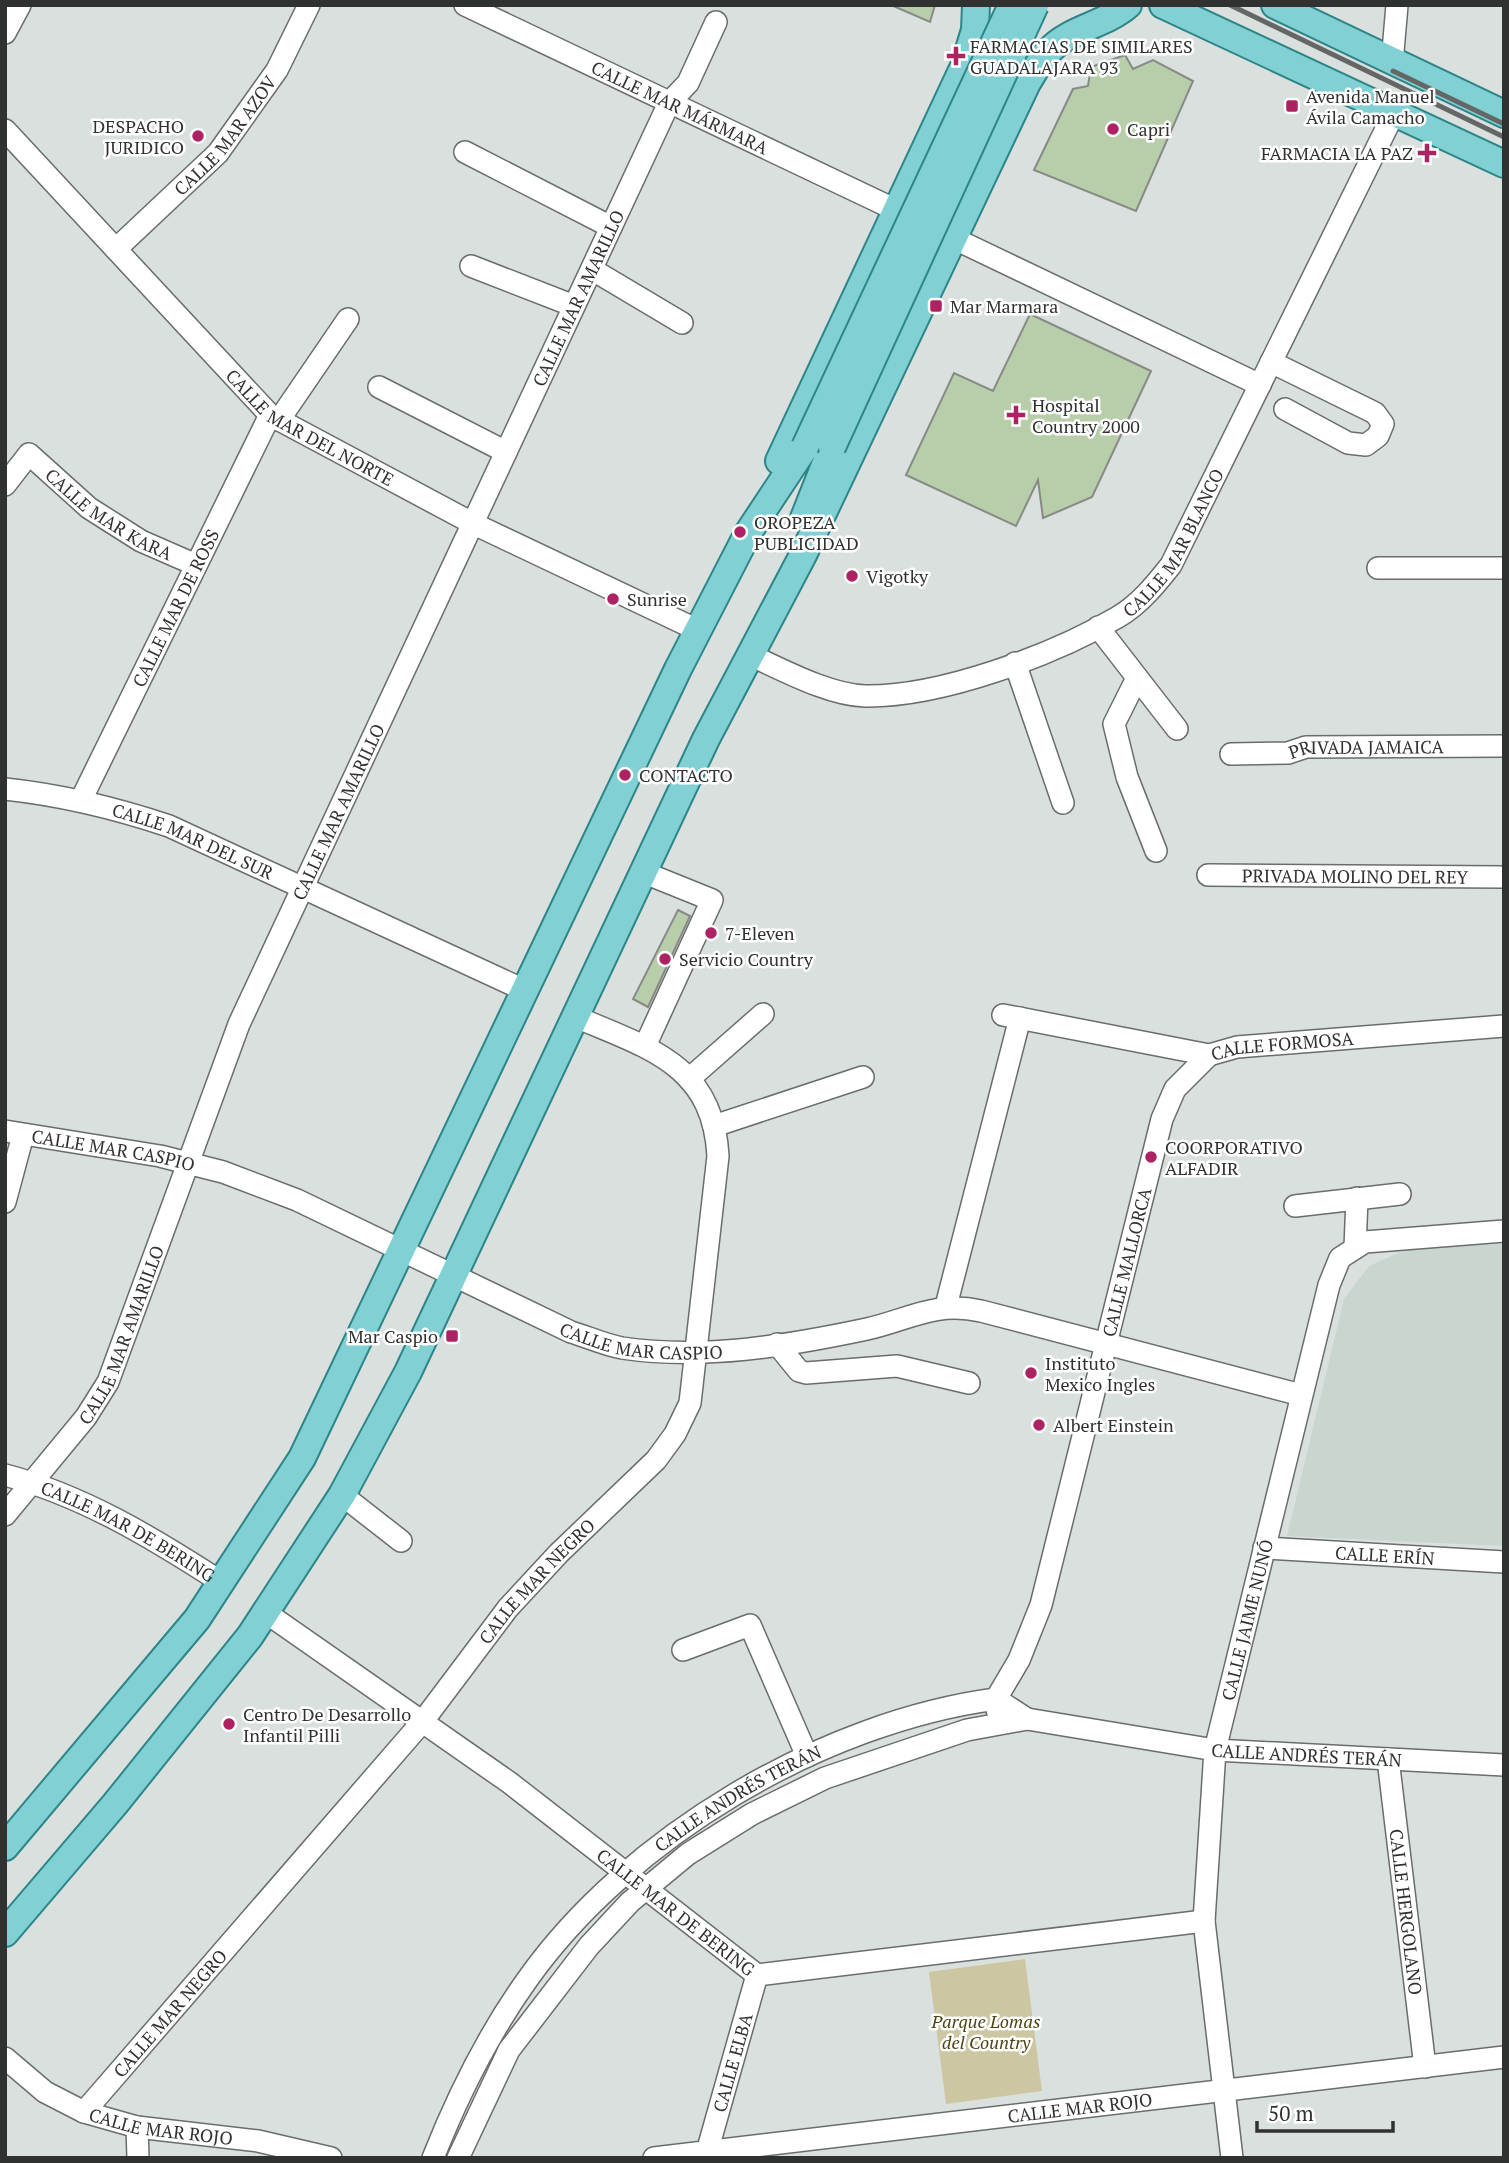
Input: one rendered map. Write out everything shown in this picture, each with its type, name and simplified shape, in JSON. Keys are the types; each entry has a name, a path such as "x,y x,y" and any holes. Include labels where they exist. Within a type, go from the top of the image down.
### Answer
{"main road":[{"path":"678,669 676,651 687,625 718,565 790,442 951,96 975,30 976,5"},
{"path":"994,5 1010,18 1035,28 1062,32 1089,28"},
{"path":"5,1847 197,1619 302,1458 678,669 748,533 805,447 1012,5"},
{"path":"772,609 810,499 832,447 1035,5"},
{"path":"5,1933 115,1804 265,1612 342,1494 408,1372 706,739 772,609 803,555 1027,83 1051,48 1117,15 1128,5"},
{"path":"1163,5 1504,164"},
{"path":"1287,8 1392,62 1504,114"},
{"path":"951,96 961,82 969,78 986,76 994,79 1010,96 1009,120"},
{"path":"5,1911 115,1804"}],"street":[{"path":"5,33 20,5"},
{"name":"CALLE MAR AZOV","path":"116,249 218,153 277,70 309,5"},
{"name":"CALLE MAR MÁRMARA","path":"465,5 896,210"},
{"path":"1392,62 1397,5"},
{"name":"CALLE MAR AMARILLO","path":"5,1515 86,1417 108,1382 186,1163 240,1024 669,103 688,83 716,22"},
{"name":"CALLE MAR BLANCO","path":"750,655 808,681 863,696 930,690 1016,663 1119,617 1148,594 1171,565 1394,113"},
{"name":"CALLE MAR DEL NORTE","path":"5,130 274,418 472,523 687,625"},
{"path":"465,152 611,227"},
{"path":"953,238 1260,385"},
{"path":"471,266 574,306"},
{"path":"593,270 682,323"},
{"name":"CALLE MAR DE ROSS","path":"81,800 196,565 274,418 348,319"},
{"path":"1271,362 1375,413 1382,424 1378,436 1366,445 1348,443 1285,409"},
{"path":"379,387 506,452"},
{"name":"CALLE MAR KARA","path":"5,485 29,454 89,508 141,541 196,565"},
{"path":"1378,569 1504,568"},
{"path":"1098,626 1177,729"},
{"path":"1016,663 1063,803"},
{"path":"1137,678 1114,724 1127,777 1156,851"},
{"name":"PRIVADA JAMAICA","path":"1231,754 1288,753 1306,747 1504,747"},
{"name":"CALLE MAR DEL SUR","path":"5,789 81,800 169,826 524,990"},
{"path":"645,873 712,900 645,1046"},
{"name":"PRIVADA MOLINO DEL REY","path":"1208,876 1504,877"},
{"path":"689,1079 763,1014"},
{"name":"CALLE FORMOSA","path":"946,1306 1012,1016 1209,1055 1237,1047 1504,1026"},
{"name":"CALLE MAR NEGRO","path":"84,2112 423,1721 508,1608 559,1553 656,1460 675,1434 690,1404 718,1156 714,1126 689,1079 671,1060 576,1017"},
{"name":"CALLE MALLORCA","path":"996,1699 1019,1660 1041,1605 1162,1119 1175,1089 1209,1055"},
{"path":"714,1126 863,1077"},
{"path":"5,1202 14,1133"},
{"name":"CALLE MAR CASPIO","path":"14,1133 223,1172 297,1200 571,1332 619,1348 697,1353 777,1344 864,1329 946,1306 981,1311 1104,1346 1301,1395"},
{"path":"1295,1206 1400,1194"},
{"path":"1355,1248 1357,1198"},
{"path":"1355,1248 1365,1242 1390,1238 1504,1231"},
{"name":"CALLE JAIME NUNÓ","path":"1232,2158 1204,1921 1215,1750 1329,1285 1340,1258 1355,1248"},
{"path":"777,1344 799,1371 806,1373 897,1366 969,1383"},
{"name":"CALLE MAR DE BERING","path":"5,1475 79,1499 163,1545 221,1582"},
{"path":"342,1494 401,1541"},
{"name":"CALLE ERÍN","path":"1264,1548 1504,1562"},
{"name":"CALLE MAR DE BERING","path":"265,1612 510,1783 757,1975 1204,1921"},
{"path":"683,1650 750,1625 807,1756"},
{"path":"996,1699 998,1723"},
{"name":"CALLE ANDRÉS TERÁN","path":"433,2158 454,2103 477,2060 528,1978 626,1873 688,1824 736,1794 807,1756 921,1713 996,1699 1027,1719"},
{"name":"CALLE ANDRÉS TERÁN","path":"458,2158 509,2050 589,1946 646,1889 688,1854 741,1821 825,1778 967,1730 1027,1719 1215,1750 1504,1765"},
{"name":"CALLE HERGOLANO","path":"1388,1759 1424,2067"},
{"name":"CALLE ELBA","path":"707,2151 757,1975"},
{"name":"CALLE MAR ROJO","path":"5,2057 45,2092 84,2112 137,2127 258,2141 331,2158"},
{"name":"CALLE MAR ROJO","path":"654,2158 707,2151 828,2147 1225,2091 1504,2057"},
{"path":"137,2127 138,2158"}],"shaded area":[{"path":"1504,1244 1504,1546 1287,1536 1344,1299 1369,1266 1412,1247"}],"green space":[{"name":"Parque Lomas del Country","path":"1025,1959 1042,2091 946,2104 929,1972"}],"building":[{"path":"891,5 935,5 930,22"},
{"name":"Capri","path":"1125,55 1133,69 1153,60 1193,81 1136,211 1034,170 1073,89 1088,86 1091,67"},
{"name":"Hospital Country 2000","path":"1030,314 1151,371 1092,497 1043,518 1038,480 1016,526 906,475 954,373 993,391"},
{"name":"Servicio Country","path":"678,910 690,916 648,1007 633,999"}],"railway":[{"path":"1230,5 1504,137"},
{"path":"1393,71 1504,124"}],"place":[{"name":"FARMACIAS DE SIMILARES GUADALAJARA 93","path":"956,56"},
{"name":"Avenida Manuel Ávila Camacho","path":"1292,106"},
{"name":"Capri","path":"1113,129"},
{"name":"DESPACHO JURIDICO","path":"198,136"},
{"name":"FARMACIA LA PAZ","path":"1427,153"},
{"name":"Mar Marmara","path":"936,306"},
{"name":"Hospital Country 2000","path":"1016,415"},
{"name":"OROPEZA PUBLICIDAD","path":"740,532"},
{"name":"Vigotky","path":"852,576"},
{"name":"Sunrise","path":"613,599"},
{"name":"CONTACTO","path":"625,775"},
{"name":"7-Eleven","path":"711,933"},
{"name":"Servicio Country","path":"665,959"},
{"name":"COORPORATIVO ALFADIR","path":"1151,1157"},
{"name":"Mar Caspio","path":"452,1336"},
{"name":"Instituto Mexico Ingles","path":"1031,1373"},
{"name":"Albert Einstein","path":"1039,1425"},
{"name":"Centro De Desarrollo Infantil Pilli","path":"229,1724"}]}
